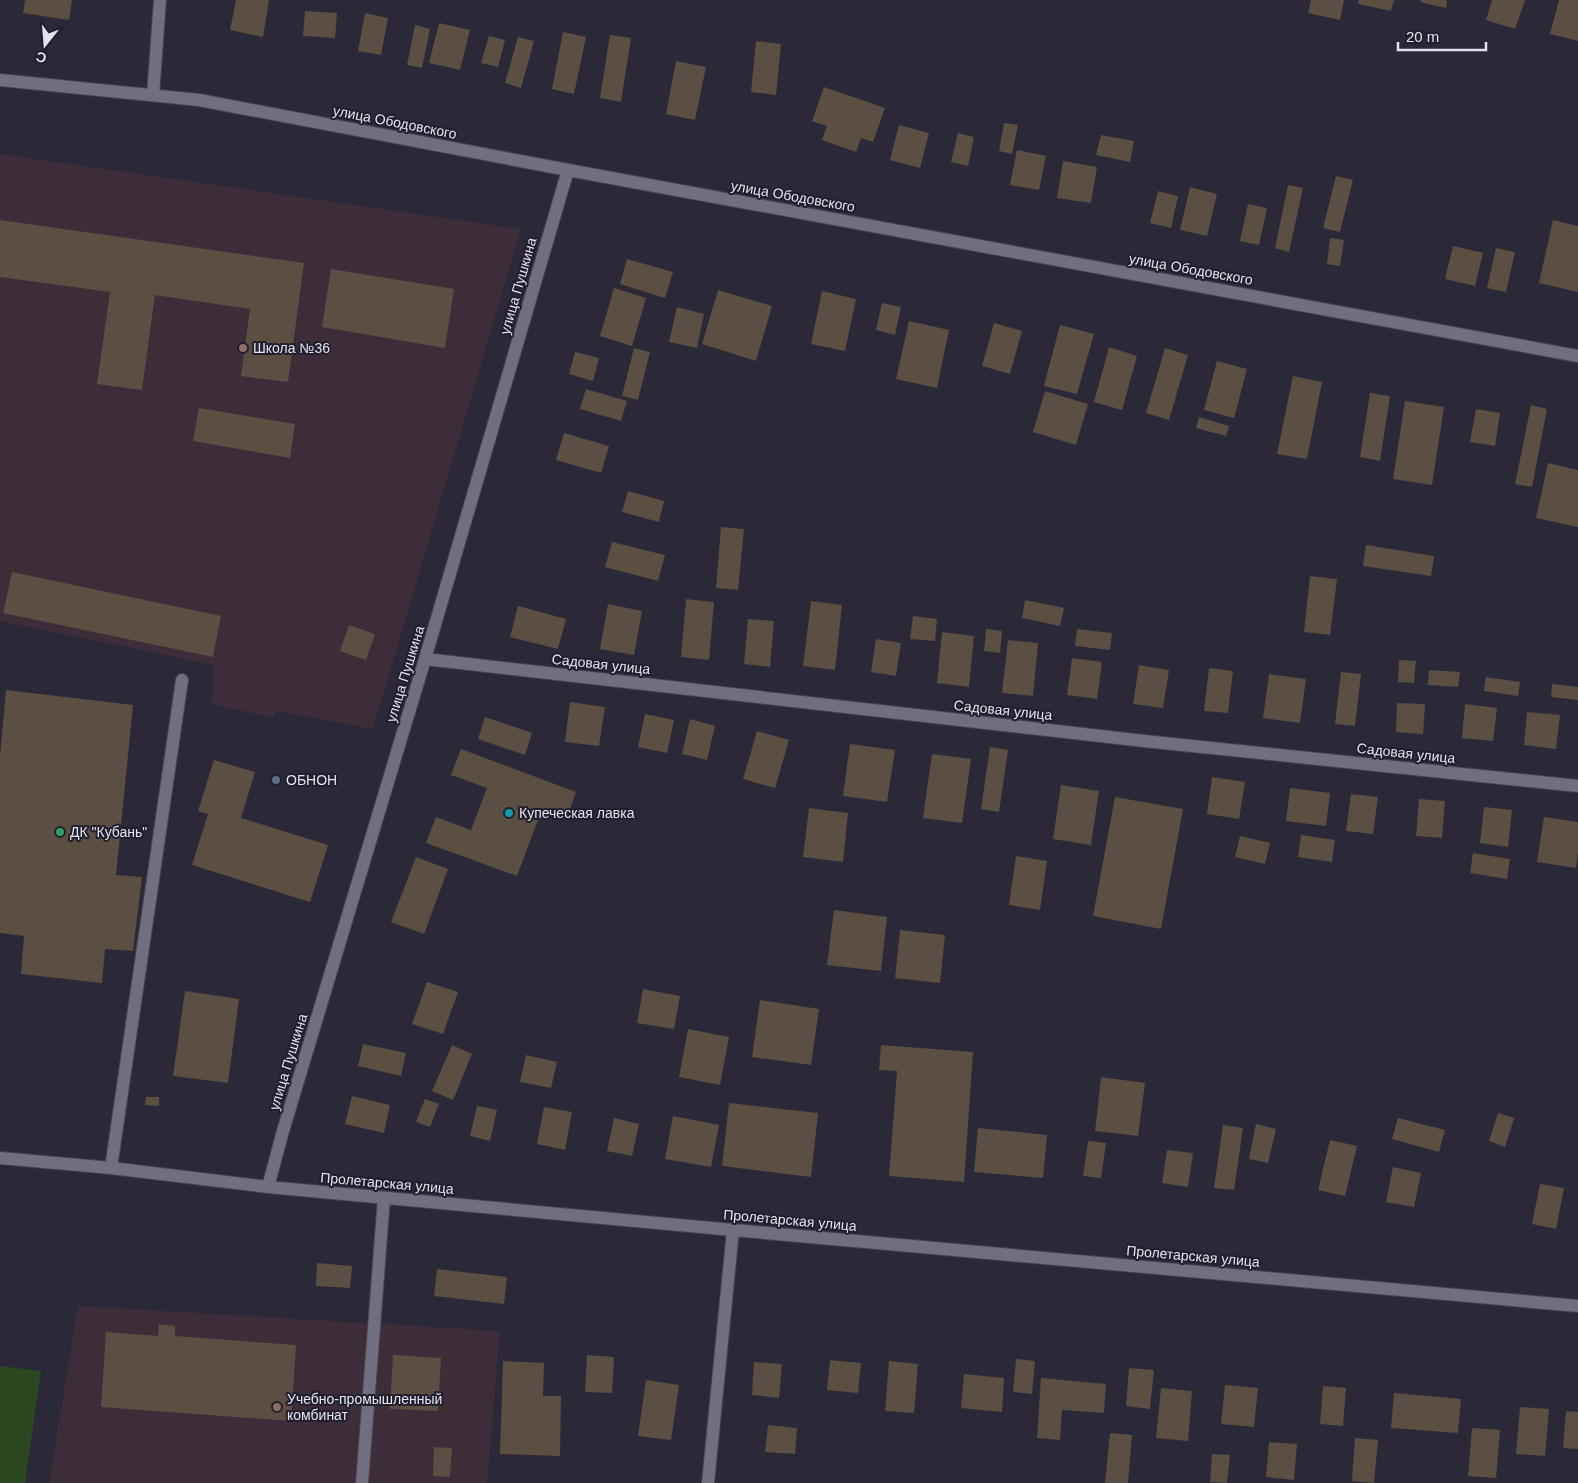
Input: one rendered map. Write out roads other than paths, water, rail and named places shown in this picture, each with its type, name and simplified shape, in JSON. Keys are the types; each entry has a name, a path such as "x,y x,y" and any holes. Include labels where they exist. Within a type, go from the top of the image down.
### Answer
{"street":[{"path":"153,94 160,0"},
{"name":"улица Ободовского","path":"0,80 199,100 1578,356"},
{"name":"улица Пушкина","path":"268,1187 568,170"},
{"name":"Садовая улица","path":"425,659 1124,738 1578,786"},
{"path":"111,1168 182,680"},
{"name":"Пролетарская улица","path":"0,1158 111,1168 268,1187 384,1198 1578,1306"},
{"path":"362,1483 384,1198"},
{"path":"708,1483 733,1230"}],"place":[{"name":"Школа №36","path":"243,348"},
{"name":"ОБНОН","path":"276,780"},
{"name":"Купеческая лавка","path":"509,813"},
{"name":"ДК \"Кубань\"","path":"60,832"},
{"name":"Учебно-промышленный комбинат","path":"277,1407"}]}
